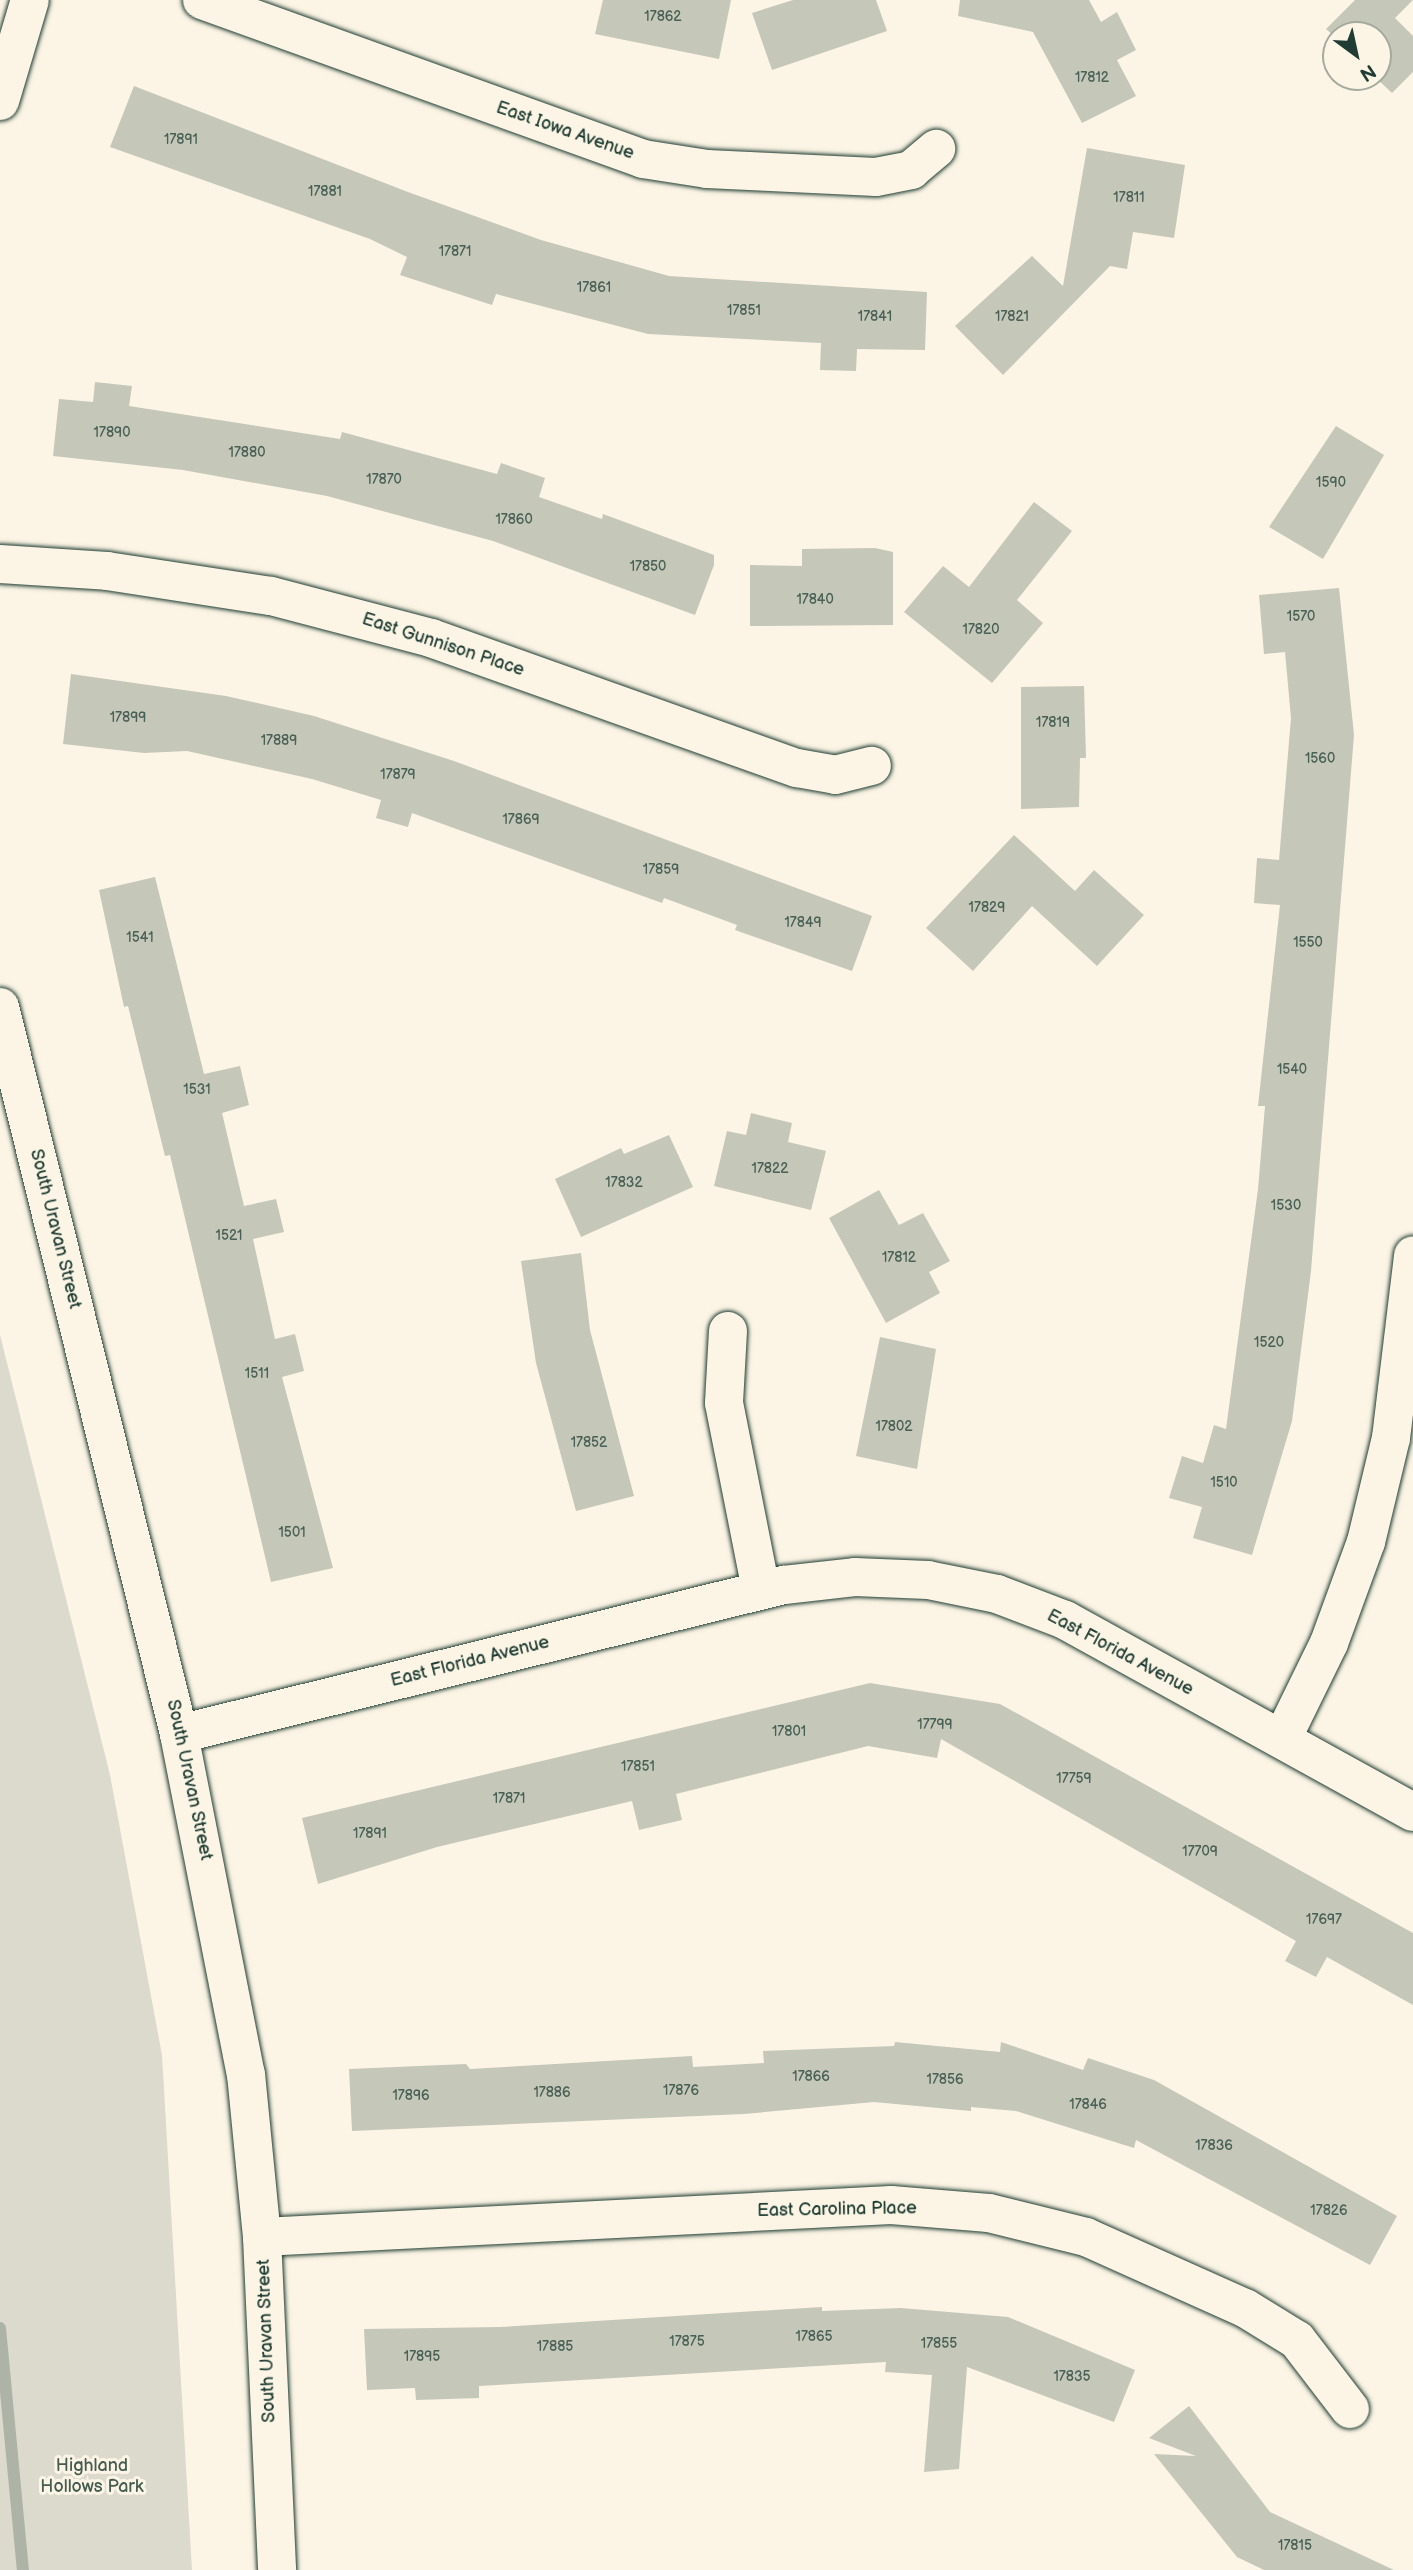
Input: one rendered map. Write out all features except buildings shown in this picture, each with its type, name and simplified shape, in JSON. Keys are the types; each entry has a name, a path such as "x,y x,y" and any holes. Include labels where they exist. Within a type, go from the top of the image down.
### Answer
{"street":[{"path":"0,101 30,0"},
{"name":"East Iowa Avenue","path":"202,0 643,159 706,169 876,177 911,170 936,149"},
{"name":"East Gunnison Place","path":"0,564 107,571 271,596 431,638 797,768 835,775 872,766"},
{"name":"South Uravan Street","path":"0,1007 179,1734 246,2074 262,2237 277,2570"},
{"path":"1282,1739 1329,1643 1366,1542 1391,1438 1413,1255"},
{"path":"728,1331 724,1403 761,1590"},
{"name":"East Florida Avenue","path":"179,1734 761,1590 855,1577 928,1580 997,1594 1065,1620 1413,1812"},
{"name":"East Carolina Place","path":"262,2237 891,2205 989,2213 1086,2237 1245,2308 1297,2340 1350,2409"}],"green space":[{"name":"Highland Hollows Park","path":"0,1335 110,1775 162,2055 192,2570 0,2570"}],"waterway":[{"path":"0,2328 23,2570"}]}
